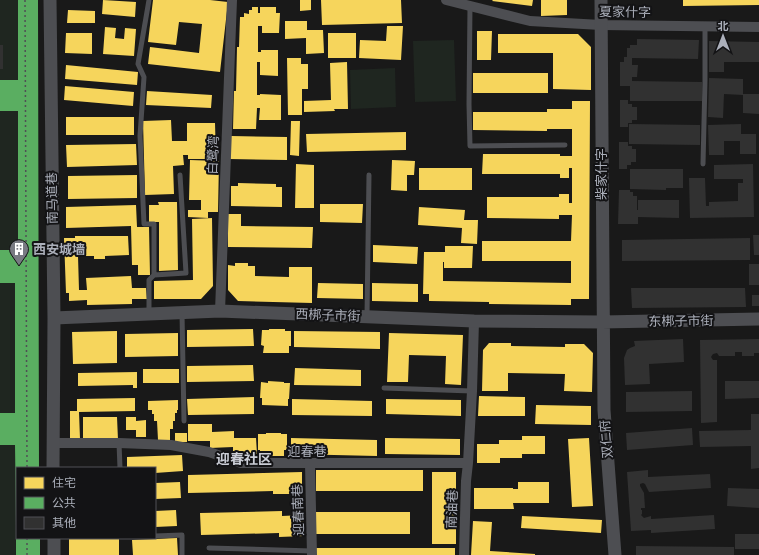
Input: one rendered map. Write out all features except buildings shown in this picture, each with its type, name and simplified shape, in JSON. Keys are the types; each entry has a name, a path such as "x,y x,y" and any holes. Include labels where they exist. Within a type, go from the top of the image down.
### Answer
{"street":[{"name":"南马道巷","path":"50,0 54,318 53,467"},
{"name":"白鹭湾","path":"220,311 232,0"},
{"name":"夏家什字","path":"446,0 530,20 601,25 759,27"},
{"name":"柴家什字","path":"601,0 602,322"},
{"name":"西梆子市街","path":"54,318 220,311 474,321 602,322"},
{"name":"东梆子市街","path":"602,322 759,319"},
{"name":"南油巷","path":"464,555 474,321"},
{"name":"双仁府","path":"602,322 604,410 616,555"},
{"name":"迎春巷","path":"53,443 171,445 209,452 241,463 468,463"},
{"name":"迎春南巷","path":"310,464 312,553"},
{"path":"54,539 54,555"}],"lane":[{"path":"149,0 138,64 144,77 140,136 144,224 154,224 154,275"},
{"path":"470,6 470,146 565,146"},
{"path":"704,164 705,26"},
{"path":"149,314 149,280 154,275 186,273 180,175"},
{"path":"367,317 369,175"},
{"path":"182,313 184,422"},
{"path":"384,388 472,391"},
{"path":"119,443 120,467"},
{"path":"156,536 182,535 182,555"},
{"path":"209,548 312,553"}],"path":[{"path":"25,0 27,467"},
{"path":"27,539 27,555"}],"shaded area":[{"path":"0,0 18,0 18,80 0,80"},
{"path":"454,40 456,101 415,102 413,41"},
{"path":"395,68 396,107 351,109 350,70"},
{"path":"0,111 18,111 18,250 0,250"},
{"path":"0,283 15,283 15,413 0,413"},
{"path":"0,445 15,445 16,555 0,555"}],"place":[{"name":"西安城墙","path":"19,266"}],"district":[{"name":"迎春社区","path":"244,459"}]}
